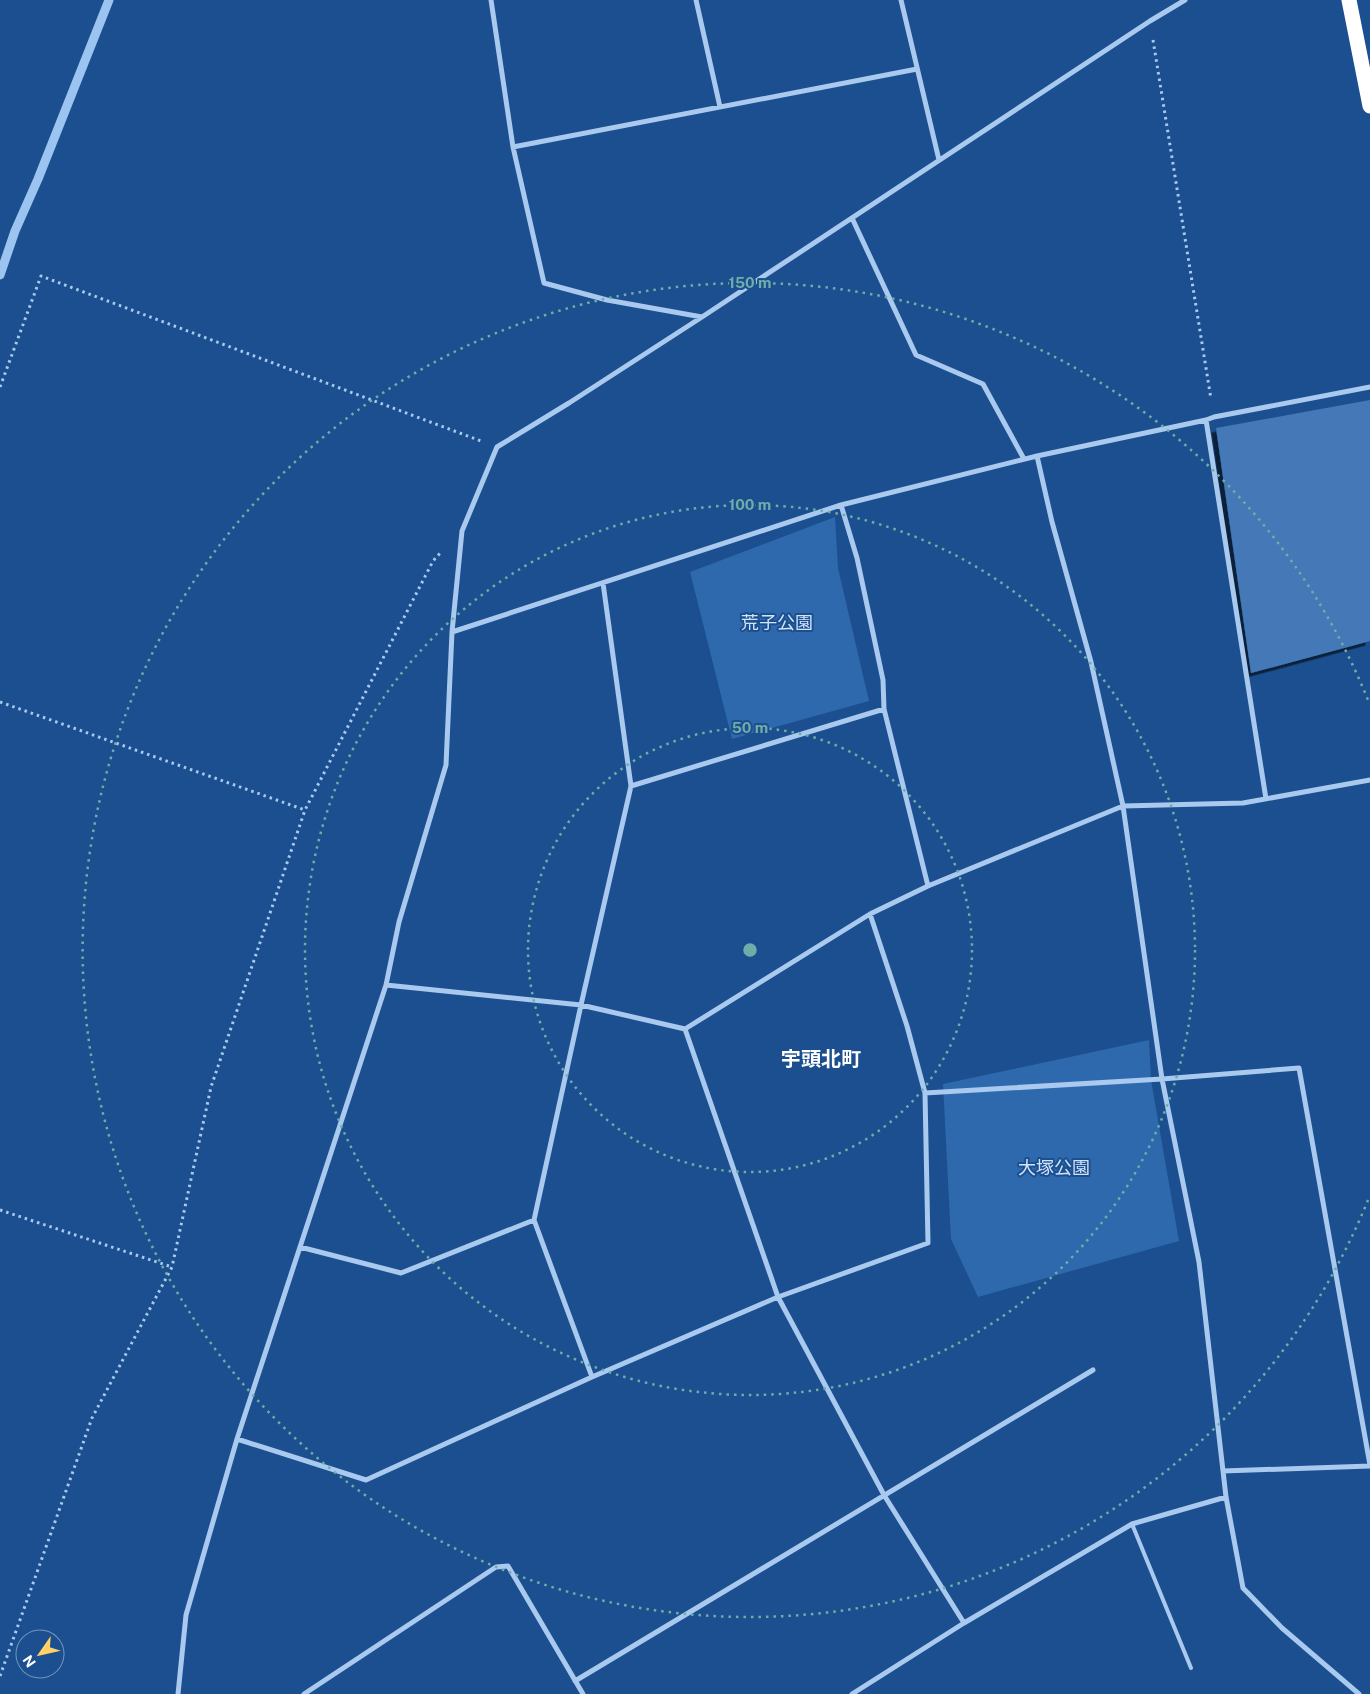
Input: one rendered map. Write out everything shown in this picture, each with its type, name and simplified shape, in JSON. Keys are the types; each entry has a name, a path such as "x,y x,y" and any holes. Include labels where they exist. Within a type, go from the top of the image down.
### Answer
{"highway":[{"path":"1348,0 1370,106"}],"street":[{"path":"491,0 513,147 544,283 607,300 702,317"},
{"path":"696,0 720,107"},
{"path":"901,0 939,160"},
{"path":"178,1694 186,1615 237,1440 386,984 399,922 446,765 452,632 462,531 497,447 702,317 1150,21 1185,0"},
{"path":"513,147 917,68"},
{"path":"852,218 916,355 983,384 1024,460"},
{"path":"452,632 841,505 1036,456 1214,417 1370,387"},
{"path":"1206,420 1266,799"},
{"path":"1036,456 1092,662 1123,806 1162,1079 1199,1262 1226,1497 1243,1588 1282,1628 1360,1694"},
{"path":"841,505 857,558 883,680 884,709 928,886"},
{"path":"592,1377 534,1220 631,786 603,583"},
{"path":"631,786 884,709"},
{"path":"386,984 581,1005 685,1029 870,914 928,886 1123,806 1243,803 1370,780"},
{"path":"237,1440 366,1480 592,1377 778,1297 928,1243 925,1093 907,1026 870,914"},
{"path":"685,1029 778,1297 884,1495 964,1623"},
{"path":"925,1093 1162,1079 1300,1068 1370,1466 1224,1471"},
{"path":"300,1247 401,1272 534,1220"},
{"path":"575,1681 1093,1370"},
{"path":"852,1694 964,1623 1132,1524 1226,1497"},
{"path":"304,1694 496,1567 508,1566 583,1694"}],"lane":[{"path":"1132,1524 1191,1668"}],"path":[{"path":"1150,21 1214,417"},
{"path":"0,387 41,276 497,447"},
{"path":"0,1676 92,1418 172,1267 211,1087 305,810 433,561 462,531"},
{"path":"0,702 305,810"},
{"path":"0,1210 172,1267"}],"green space":[{"name":"荒子公園","path":"835,517 838,568 869,701 732,739 690,572"},
{"name":"大塚公園","path":"1149,1040 1151,1080 1179,1241 978,1297 951,1239 943,1084"}],"building":[{"path":"1370,400 1370,641 1251,673 1216,428"}],"waterway":[{"path":"0,275 15,231 38,179 109,0"}],"district":[{"name":"宇頭北町","path":"821,1059"}]}
